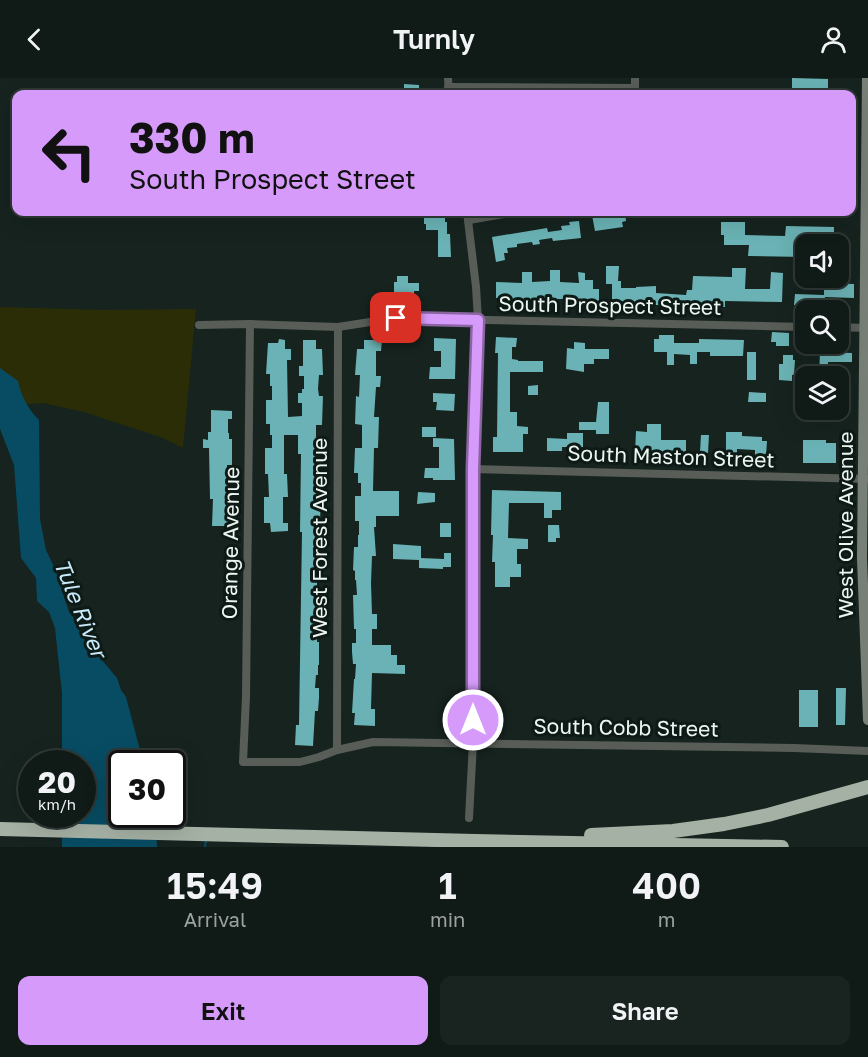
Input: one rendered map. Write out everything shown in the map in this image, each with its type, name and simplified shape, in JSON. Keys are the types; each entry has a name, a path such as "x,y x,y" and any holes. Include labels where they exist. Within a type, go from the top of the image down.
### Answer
{"highway":[{"path":"475,841 703,828 768,815 868,787"},
{"path":"0,829 782,847"}],"main road":[{"name":"West Olive Avenue","path":"867,78 865,328 867,398 862,558 868,720"}],"street":[{"path":"468,216 478,320 473,469 473,743 469,818"},
{"path":"469,220 492,216"},
{"name":"South Prospect Street","path":"199,325 338,327 396,318 795,327"},
{"name":"Orange Avenue","path":"243,762 246,697 250,324"},
{"name":"West Forest Avenue","path":"337,750 338,327"},
{"path":"849,327 865,328"},
{"name":"South Maston Street","path":"473,469 866,479"},
{"name":"South Cobb Street","path":"243,762 300,762 373,742 868,750"}],"green space":[{"path":"0,307 101,310 196,309 183,448 163,438 84,412 43,403 21,405 0,385"}],"water":[{"path":"0,368 18,381 26,402 39,420 40,519 46,550 55,569 69,612 76,621 80,634 117,678 126,697 140,750 108,750 108,828 156,828 157,847 62,847 62,828 96,828 96,750 62,750 62,693 55,628 49,612 37,601 36,578 21,558 14,465 0,429"}],"building":[{"path":"792,78 828,79 828,90 792,90"},
{"path":"404,84 419,85 419,90 404,90"},
{"path":"424,216 445,216 447,234 450,234 451,257 438,257 438,230 426,230 426,224 424,224"},
{"path":"592,216 625,216 626,221 622,222 623,227 595,231"},
{"path":"579,221 581,238 553,241 552,238 539,240 540,244 533,245 532,242 517,244 517,247 507,248 508,253 504,253 505,260 496,262 492,237 547,228 548,232 562,230 561,226"},
{"path":"721,222 745,222 745,235 785,236 786,226 834,227 834,234 795,234 795,257 748,256 749,245 724,245 724,235 721,235"},
{"path":"606,266 619,266 618,281 621,281 621,288 656,286 656,293 686,295 687,290 692,290 693,276 732,277 732,268 746,268 745,289 770,289 771,272 783,273 782,302 725,301 725,307 622,304 622,301 612,300 612,284 606,284"},
{"path":"550,270 560,270 560,282 579,283 578,272 585,273 585,280 593,280 593,289 599,289 599,303 569,303 569,299 549,299 549,303 540,303 540,300 520,300 520,303 510,302 510,298 496,298 496,282 522,283 522,272 532,272 532,282 550,281"},
{"path":"397,276 408,276 408,283 419,283 419,291 414,291 414,297 394,296 394,282 397,282"},
{"path":"849,284 854,284 854,298 825,297 825,300 795,300 794,305 795,294 824,295 824,288 849,288"},
{"path":"772,332 789,333 789,346 776,346 776,342 771,342"},
{"path":"659,335 674,335 674,343 699,343 699,339 744,340 743,356 710,356 710,352 697,352 697,364 690,364 690,355 674,354 674,365 667,365 667,352 654,352 654,339 659,339"},
{"path":"496,337 517,338 516,347 512,347 512,359 543,361 543,372 510,372 510,412 517,412 517,426 528,427 528,434 523,434 523,452 493,452 493,437 497,437 498,353 495,353"},
{"path":"434,338 456,339 455,379 429,379 430,367 441,367 441,351 434,351"},
{"path":"279,339 285,340 285,349 291,349 291,360 287,360 288,417 302,416 302,403 298,403 298,393 302,393 304,389 304,376 299,376 299,366 303,366 303,340 316,340 316,349 322,349 323,375 319,375 318,389 319,396 323,396 322,425 316,425 318,444 322,444 320,472 317,471 316,482 317,497 321,497 320,521 316,521 317,547 320,547 317,594 320,594 320,617 318,617 317,642 319,642 319,665 315,688 319,688 319,698 318,711 315,711 313,746 295,745 296,725 299,725 302,532 300,532 301,454 298,454 298,435 284,435 284,474 287,474 288,497 283,497 283,523 288,523 288,531 271,532 270,523 264,523 264,497 269,497 268,474 265,474 265,448 272,448 270,424 266,424 266,400 272,400 270,374 266,374 268,343 278,343"},
{"path":"364,340 382,340 381,351 376,351 376,376 381,376 380,387 376,387 374,417 379,417 378,448 374,448 373,491 399,491 399,516 376,516 376,527 374,527 376,556 372,556 371,583 372,614 377,614 377,629 372,629 372,645 391,645 391,655 397,655 397,665 405,665 405,674 372,673 371,709 375,709 375,726 354,725 355,713 352,713 356,664 353,664 352,652 352,643 356,643 353,595 357,595 355,571 353,570 354,547 358,547 359,535 359,521 355,521 355,496 361,496 358,473 354,473 355,448 362,448 362,425 355,424 356,396 359,397 360,375 355,375 357,349 364,349"},
{"path":"574,342 585,343 585,349 609,349 609,359 594,359 594,364 584,364 584,372 566,369 567,348 574,349"},
{"path":"747,352 756,352 756,380 747,380"},
{"path":"852,353 852,362 828,362 828,366 819,366 820,354"},
{"path":"783,355 793,355 793,360 795,360 792,381 779,380 779,364 783,364"},
{"path":"538,385 538,395 528,395 528,386"},
{"path":"749,392 766,393 766,402 748,402"},
{"path":"433,393 455,394 454,411 436,410 437,402 433,402"},
{"path":"598,402 609,402 609,434 596,434 596,430 579,430 579,422 596,422"},
{"path":"211,410 232,411 232,419 228,419 228,433 229,439 232,439 232,465 227,465 227,478 231,478 231,526 212,526 213,499 210,499 209,448 203,448 203,439 208,440 208,432 211,432"},
{"path":"647,424 661,424 661,440 686,440 686,452 635,453 636,431 647,432"},
{"path":"422,427 436,427 436,437 422,437"},
{"path":"726,432 742,432 742,436 762,437 762,441 767,441 766,456 755,455 755,450 737,449 737,455 726,455"},
{"path":"567,433 583,433 583,447 562,447 562,451 547,451 547,438 567,439"},
{"path":"701,435 709,435 708,453 700,452"},
{"path":"433,438 454,439 455,480 424,478 425,468 439,468 439,447 433,447"},
{"path":"803,440 826,440 826,443 836,443 836,463 803,463"},
{"path":"492,490 561,492 561,510 552,510 552,518 544,518 544,503 509,503 508,538 528,539 528,549 517,549 517,564 521,564 521,577 510,577 510,587 495,587 495,562 492,562 493,535 491,535"},
{"path":"418,492 435,493 435,502 417,504"},
{"path":"440,523 451,523 451,537 440,537"},
{"path":"548,525 559,525 560,538 556,538 556,542 548,542"},
{"path":"393,544 421,546 421,558 444,559 444,553 451,553 451,567 419,568 419,560 393,559"},
{"path":"836,688 846,688 845,725 836,725"},
{"path":"799,690 818,690 818,727 799,727"}],"waterway":[{"path":"205,847 206,840"}],"route":[{"path":"396,318 478,320 473,469 473,720"}],"water label":[{"name":"Tule River","path":"81,608"}]}
